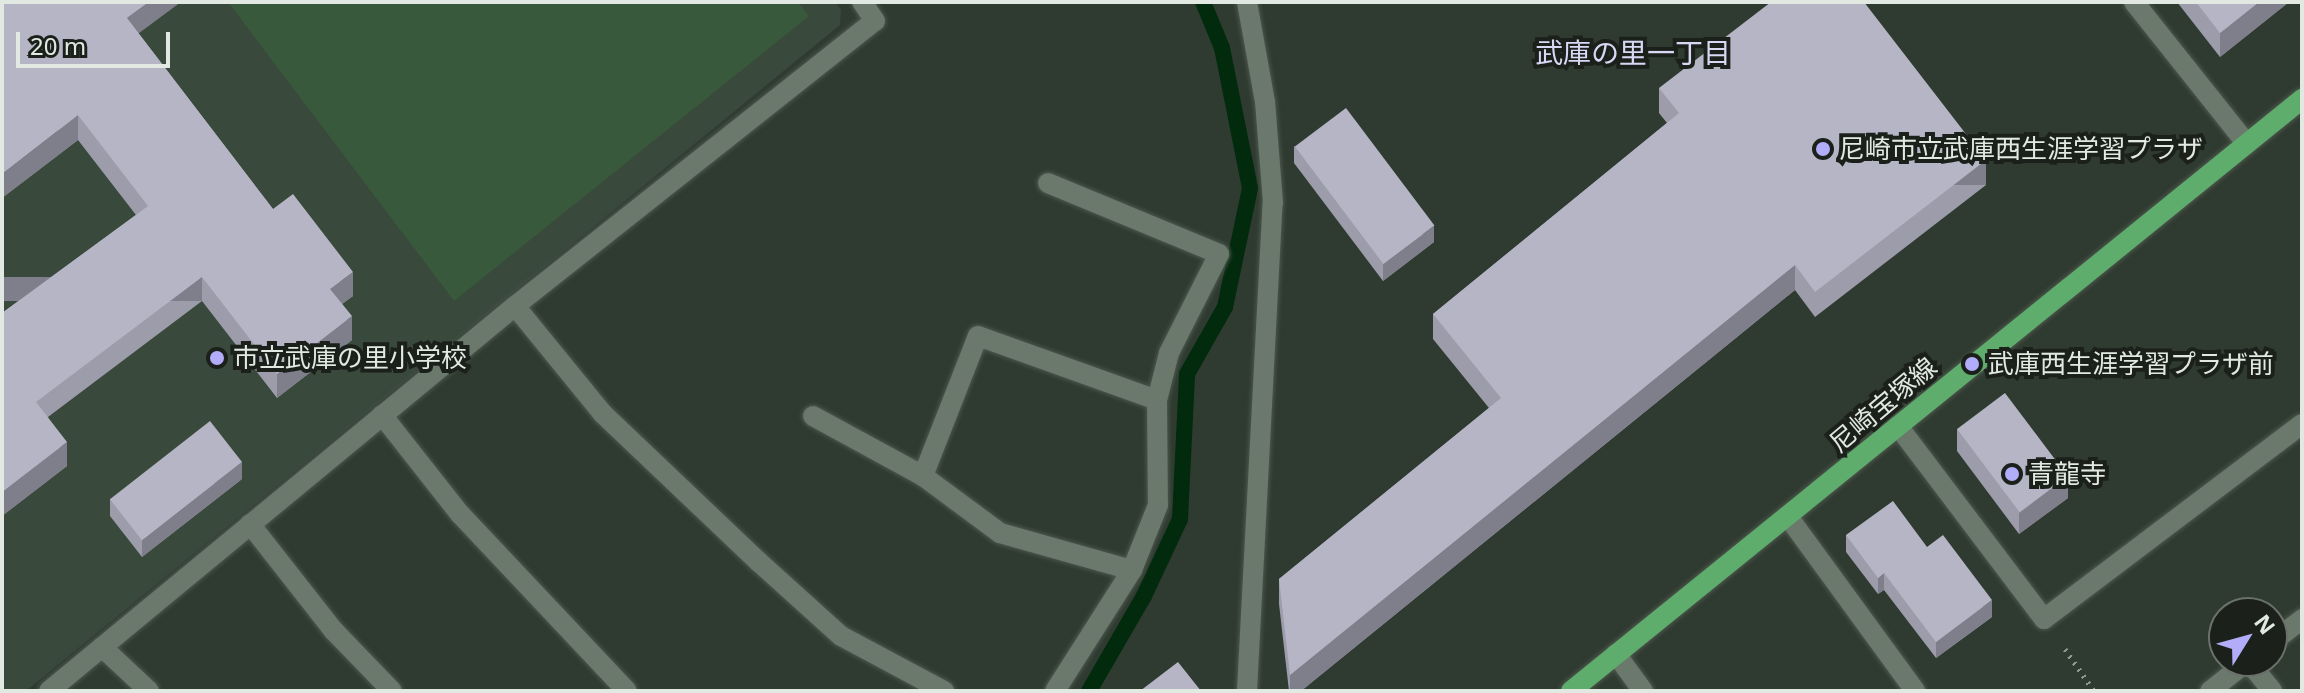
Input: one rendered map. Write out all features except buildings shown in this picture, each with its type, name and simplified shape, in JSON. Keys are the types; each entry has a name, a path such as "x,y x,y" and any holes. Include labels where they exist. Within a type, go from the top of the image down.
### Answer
{"main road":[{"name":"尼崎宝塚線","path":"1571,691 1789,518 2302,99"}],"street":[{"path":"49,691 515,306 875,21 862,2"},
{"path":"1247,2 1265,102 1273,203 1247,691"},
{"path":"2134,2 2247,144"},
{"path":"1048,183 1219,254 1169,353 1157,400 1158,505 1132,570 1055,691"},
{"path":"515,306 603,414 841,636 944,691"},
{"path":"923,476 978,336 1157,400"},
{"path":"382,415 460,514 618,688"},
{"path":"813,416 923,476 1000,533 1132,570"},
{"path":"1898,426 2044,619 2302,424"},
{"path":"1789,518 1915,691"},
{"path":"250,524 334,631 392,691"},
{"path":"102,647 149,691"},
{"path":"1616,654 1643,691"},
{"path":"2210,691 2228,677"}],"path":[{"path":"2044,619 2094,691"}],"shaded area":[{"name":"市立武庫の里小学校","path":"2,2 835,2 841,10 840,25 26,691 2,691"}],"green space":[{"path":"228,2 798,2 809,16 454,301"}],"waterway":[{"path":"1089,691 1144,596 1180,519 1187,374 1225,307 1250,188 1222,48 1203,2"}],"place":[{"name":"尼崎市立武庫西生涯学習プラザ","path":"1823,149"},
{"name":"市立武庫の里小学校","path":"217,358"},
{"name":"武庫西生涯学習プラザ前","path":"1972,364"},
{"name":"青龍寺","path":"2012,474"}],"district":[{"name":"武庫の里一丁目","path":"1633,52"}]}
